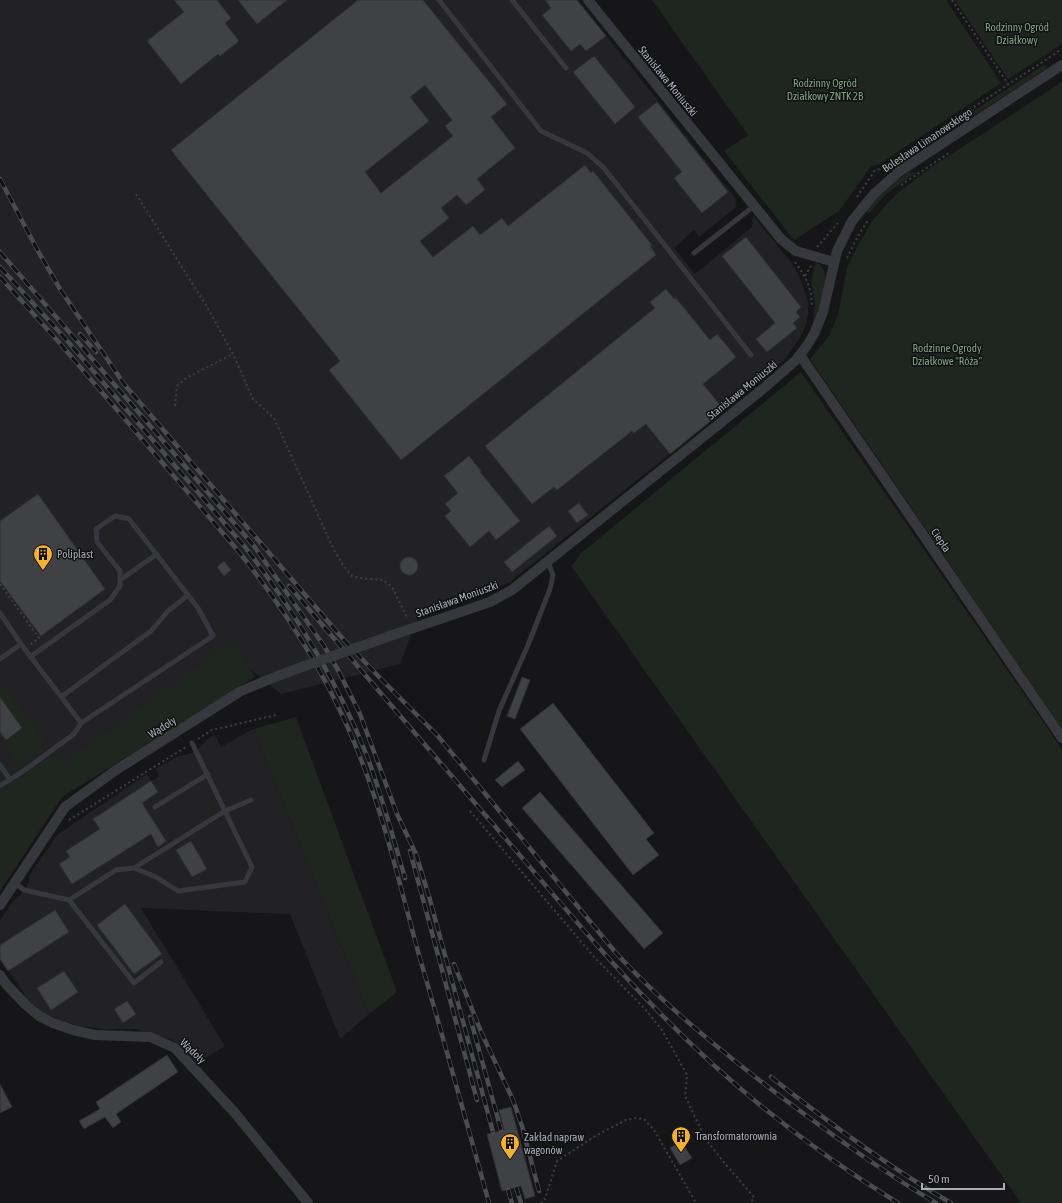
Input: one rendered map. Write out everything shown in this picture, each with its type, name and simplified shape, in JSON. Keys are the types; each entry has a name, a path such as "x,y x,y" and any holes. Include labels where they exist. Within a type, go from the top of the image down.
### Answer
{"street":[{"name":"Stanisława Moniuszki","path":"299,668 490,602 512,590 789,367 800,356 814,334 821,318 834,262 796,251 786,244 588,0"},
{"name":"Bolesława Limanowskiego","path":"834,262 837,251 852,220 865,203 884,184 904,168 1062,65"},
{"name":"Ciepła","path":"800,356 1062,738"},
{"name":"Wądoły","path":"0,905 65,807 116,770 241,691 299,668"},
{"name":"Wądoły","path":"0,975 6,984 26,1005 39,1016 53,1023 73,1030 95,1035 150,1037 176,1048 235,1113 308,1203"}],"lane":[{"path":"439,0 541,131 587,153 604,168 751,355"},
{"path":"512,0 566,68"},
{"path":"694,253 754,206"},
{"path":"0,786 74,734 80,724 213,636 198,608 129,519 115,516 96,529 97,542 120,571 120,586 110,600 30,657"},
{"path":"120,580 157,554"},
{"path":"484,760 499,711 528,645 550,589 553,575 548,562"},
{"path":"61,697 151,631 168,611 188,595"},
{"path":"0,613 30,657 80,724"},
{"path":"0,659 21,644"},
{"path":"134,868 156,877 178,891 245,882 252,867 192,743"},
{"path":"0,765 10,780"},
{"path":"155,807 208,774"},
{"path":"69,900 116,870 134,868 225,811 251,800"},
{"path":"15,883 24,890 69,900 134,983 161,962"}],"path":[{"path":"952,0 1008,84"},
{"path":"899,187 951,152"},
{"path":"136,194 207,307 233,354 253,399 274,418 334,550 343,565 352,576 383,580 392,587 412,628"},
{"path":"852,246 869,217"},
{"path":"786,244 788,253 805,276 811,292 812,310"},
{"path":"805,276 810,270 812,262"},
{"path":"175,406 177,386 186,378 233,354"},
{"path":"66,822 212,730 276,715"},
{"path":"470,811 595,958 645,1009 662,1030 687,1075 685,1096 705,1138 754,1197 751,1203"},
{"path":"541,1203 544,1202 557,1161 597,1135 626,1120 636,1118 644,1119 654,1130 696,1203"}],"shaded area":[{"path":"0,0 578,0 735,198 736,207 699,237 694,230 674,248 695,274 752,227 753,216 793,265 800,278 808,302 806,325 800,338 783,361 510,582 417,619 400,664 281,694 250,669 0,805"},
{"path":"253,729 369,1014 340,1039 290,914 141,908 225,1046 199,1062 185,1049 172,1040 135,1029 103,1029 79,1026 60,1020 40,1011 30,1002 0,959 0,921 13,901 18,898 29,882 29,876 57,835 147,774 151,781 159,776 156,769 178,756 190,754 203,745 206,740 215,735 221,747"}],"green space":[{"name":"Rodzinny Ogród Działkowy ZNTK 2B","path":"652,0 946,0 1001,83 878,165 871,166 839,211 794,240 724,151 748,135"},
{"name":"Rodzinny Ogród Działkowy","path":"955,0 1062,0 1062,44 1008,79"},
{"path":"1044,65 1047,68 975,115 969,114"},
{"name":"Rodzinne Ogrody Działkowe \"Róża\"","path":"1062,82 1062,729 810,359 829,336 838,315 847,268 858,245 873,220 886,205 899,192 930,168"},
{"path":"909,172 915,173 885,195 869,213 867,212 867,210 881,194"},
{"path":"816,262 823,269 825,280 821,300 813,324 815,304 811,281"},
{"path":"801,372 1062,749 1062,1203 1021,1203 571,566 580,554"},
{"path":"233,641 255,677 62,797 0,891 0,792 54,754 62,764"},
{"path":"0,681 48,746 21,766 19,766 0,739 0,732 6,740 22,728 0,697"},
{"path":"296,717 397,992 369,1014 253,729"}],"building":[{"path":"174,0 217,0 231,18 225,23 239,41 220,56 218,54 181,84 147,41 184,12"},
{"path":"238,0 287,0 257,24"},
{"path":"358,0 423,0 507,104 491,117 515,148 477,179 485,190 466,205 457,195 441,208 449,218 420,241 433,257 473,226 480,235 502,218 508,226 585,165 591,173 593,171 652,245 650,246 656,255 401,460 329,370 340,361 171,150","holes":["425,85 452,120 445,126 453,136 381,193 365,172 429,121 410,97"]},
{"path":"545,0 577,0 606,36 586,51 580,44 571,51 542,15 551,8"},
{"path":"594,56 635,107 615,124 573,72"},
{"path":"657,102 728,192 702,213 674,178 682,172 638,117"},
{"path":"746,237 801,307 796,312 800,317 793,323 797,328 767,352 756,339 775,323 722,256"},
{"path":"666,289 674,299 676,298 710,340 717,334 736,357 703,384 724,410 670,454 646,424 634,433 632,431 557,490 554,487 532,504 485,446 655,308 650,302"},
{"path":"469,456 481,471 480,472 520,521 496,540 489,531 470,547 445,516 451,511 445,504 458,493 444,476"},
{"path":"38,494 105,589 41,636 0,581 0,521"},
{"path":"579,503 588,515 577,523 568,511"},
{"path":"549,526 557,536 512,572 504,562"},
{"path":"409,557 415,560 418,566 415,572 409,575 403,572 400,566 403,560"},
{"path":"224,561 231,570 224,576 217,567"},
{"path":"522,677 530,680 515,719 507,716"},
{"path":"0,697 22,728 6,740 0,732"},
{"path":"553,703 654,833 646,839 659,855 633,875 520,729"},
{"path":"518,761 525,770 502,787 495,780"},
{"path":"151,781 158,792 142,803 166,841 158,847 151,834 72,884 59,864 70,857 66,851 100,829 93,819"},
{"path":"540,792 663,933 644,949 522,808"},
{"path":"191,841 207,869 192,877 176,850"},
{"path":"125,904 162,954 134,974 97,925"},
{"path":"55,910 69,932 8,971 0,959 0,945"},
{"path":"64,971 78,992 51,1010 37,988"},
{"path":"127,1001 136,1014 123,1023 114,1009"},
{"path":"167,1055 178,1072 116,1114 121,1122 113,1128 105,1117 84,1129 79,1121 100,1109 96,1102"},
{"path":"0,1084 12,1107 0,1113"},
{"name":"Zakład napraw wagonów","path":"511,1107 535,1196 525,1199 521,1186 502,1191 487,1134 504,1130 499,1110"},
{"name":"Transformatorownia","path":"681,1141 692,1158 680,1165 670,1148"}],"railway":[{"path":"0,179 60,289 124,384 344,640 437,735 616,953 673,1009 713,1044 755,1077 854,1150 936,1203"},
{"path":"0,252 254,546 324,646 338,670 360,714 397,814 416,854 430,900 493,1132"},
{"path":"0,267 63,336 245,547 281,596 314,647 355,728 378,786 405,878"},
{"path":"0,277 57,340 239,552 258,576 293,626 324,679 350,733 371,785 393,857 489,1203"},
{"path":"80,334 96,352"},
{"path":"289,586 617,968 683,1037 741,1089 802,1138 898,1203"},
{"path":"410,851 477,1100"},
{"path":"454,964 482,1034 513,1100 522,1126 539,1191"},
{"path":"470,1017 501,1130"},
{"path":"771,1077 859,1143 904,1174 951,1203"},
{"path":"516,1187 521,1203"},
{"path":"508,1190 512,1203"}],"place":[{"name":"Poliplast","path":"43,571"},
{"name":"Transformatorownia","path":"681,1153"},
{"name":"Zakład napraw wagonów","path":"510,1160"}]}
